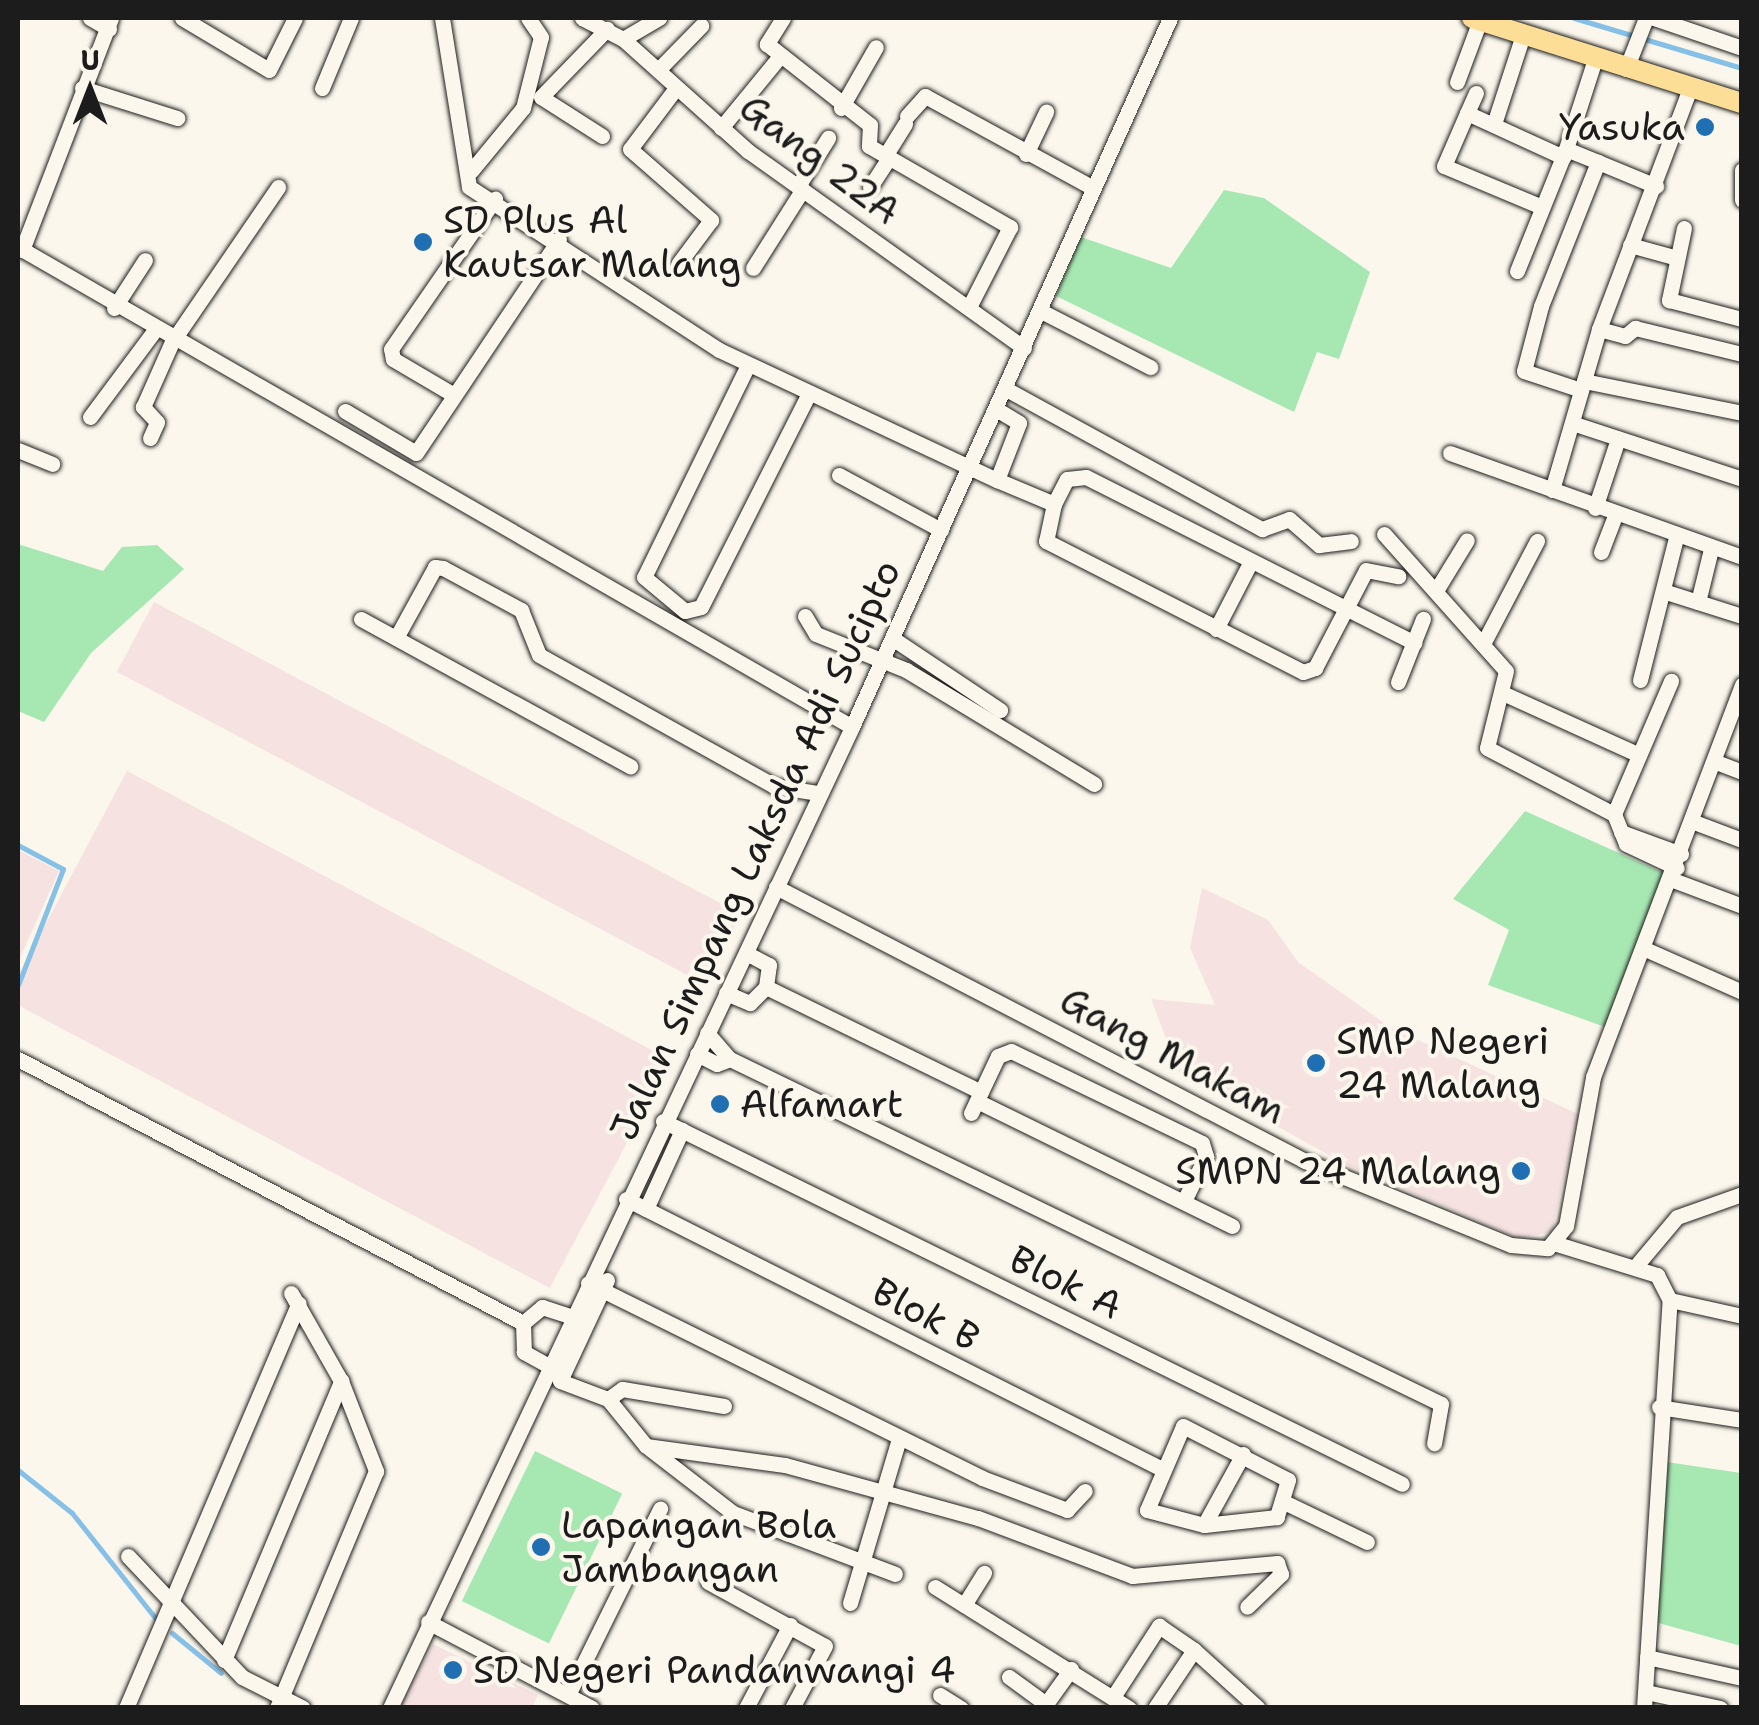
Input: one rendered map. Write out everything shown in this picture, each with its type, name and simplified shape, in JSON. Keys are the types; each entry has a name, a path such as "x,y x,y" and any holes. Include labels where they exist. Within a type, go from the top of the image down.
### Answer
{"main road":[{"path":"1476,19 1626,69 1740,98"}],"street":[{"path":"90,18 110,23 20,249 154,332 852,727"},
{"path":"182,18 269,70 296,18"},
{"path":"322,88 351,18"},
{"path":"442,18 452,122 471,171 469,186 560,238 748,365 969,470 1054,504"},
{"path":"471,171 523,108 540,37 528,18"},
{"name":"Gang 22A","path":"582,18 604,24 721,128 1024,348"},
{"path":"623,39 658,18"},
{"path":"784,18 767,44 842,108 870,126 867,143 886,158 1012,229 969,307"},
{"name":"Jalan Simpang Laksda Adi Sucipto","path":"390,1708 428,1622 551,1373 626,1199 852,727 1170,18"},
{"path":"1457,82 1476,19"},
{"path":"602,136 540,98 604,24"},
{"path":"658,70 701,26"},
{"path":"1626,69 1644,28 1742,48"},
{"path":"1494,124 1523,35"},
{"path":"842,108 876,47"},
{"path":"721,128 781,55"},
{"path":"1517,271 1564,153 1595,59"},
{"path":"82,88 177,118"},
{"path":"676,88 630,149 711,220 680,264"},
{"path":"1552,490 1599,329 1690,88"},
{"path":"1476,93 1443,168 1542,207"},
{"path":"870,187 906,120 925,96 1094,188"},
{"path":"1026,154 1046,112"},
{"path":"1467,113 1656,186"},
{"path":"753,268 828,138"},
{"path":"1598,162 1523,366 1582,386 1742,413"},
{"path":"1742,170 1742,200"},
{"path":"150,438 157,422 143,407 172,342 278,187"},
{"path":"454,395 390,354 495,199"},
{"path":"1684,228 1669,300 1742,319"},
{"path":"345,411 412,455 560,238"},
{"path":"1630,245 1677,258"},
{"path":"114,308 145,260"},
{"path":"1041,311 1150,367"},
{"path":"1599,329 1650,331 1742,354"},
{"path":"90,417 154,332"},
{"path":"748,365 644,577 648,590 684,612 701,607 809,393"},
{"path":"1006,389 1262,529 1289,518 1316,544 1351,542"},
{"path":"996,409 1020,423 997,480"},
{"path":"1572,423 1742,479"},
{"path":"1595,508 1618,439"},
{"path":"18,450 52,464"},
{"path":"1450,452 1676,538 1742,557"},
{"path":"839,475 941,530"},
{"path":"1398,576 1368,569 1346,608 1307,673 1049,544 1054,504 1067,479 1082,476 1250,563 1346,608 1414,643"},
{"path":"1601,552 1616,516"},
{"path":"1384,534 1485,640 1506,670 1507,695 1484,734 1486,748 1614,814 1630,848 1677,867 1742,906"},
{"path":"1640,680 1676,538"},
{"path":"1438,588 1466,540"},
{"path":"1485,640 1537,541"},
{"path":"1698,602 1711,549"},
{"path":"1216,629 1250,563"},
{"path":"396,638 435,567 443,568 521,610 539,655 774,786 818,793"},
{"path":"1663,591 1742,616"},
{"path":"805,616 816,634 879,666 906,670 1094,784"},
{"path":"361,619 630,766"},
{"path":"1398,682 1424,619"},
{"path":"892,638 1000,710"},
{"path":"1614,814 1672,682"},
{"path":"1557,1244 1593,1076 1738,713 1742,684"},
{"path":"1507,695 1640,755"},
{"path":"1716,762 1742,772"},
{"path":"1694,822 1742,840"},
{"name":"Gang Makam","path":"776,888 1321,1168 1511,1245 1557,1244 1634,1267"},
{"path":"1645,948 1742,992"},
{"path":"726,993 750,1003 766,987 768,964 746,953"},
{"path":"766,987 976,1102 1232,1226"},
{"path":"707,1033 730,1059"},
{"path":"976,1102 1000,1054 1011,1051 1202,1143 1206,1156 1184,1201"},
{"path":"697,1054 730,1059 1441,1404 1446,1416 1434,1443"},
{"path":"18,1058 523,1323"},
{"name":"Blok A","path":"663,1121 1402,1484"},
{"path":"646,1209 682,1130"},
{"path":"1720,1708 1645,1700 1659,1407 1670,1300 1664,1279 1634,1267 1677,1217 1742,1194"},
{"name":"Blok B","path":"626,1199 1160,1468"},
{"path":"591,1276 899,1439 1068,1510 1084,1491"},
{"path":"551,1373 608,1286"},
{"path":"126,1708 171,1610 295,1298 341,1381 376,1471 279,1703"},
{"path":"1670,1300 1742,1316"},
{"path":"523,1323 542,1308 572,1317"},
{"path":"523,1323 524,1352 551,1373 608,1398 646,1446 734,1512 895,1574"},
{"path":"224,1660 341,1381"},
{"path":"608,1398 622,1389 724,1406"},
{"path":"1659,1407 1742,1420"},
{"path":"1182,1426 1243,1454 1288,1480 1284,1502 1266,1522 1204,1525 1147,1510 1160,1468 1182,1426"},
{"path":"850,1603 879,1495 899,1439"},
{"path":"646,1446 785,1465 879,1495 978,1518 1132,1576 1277,1563 1281,1574 1247,1606"},
{"path":"1204,1525 1243,1454"},
{"path":"1284,1502 1368,1542"},
{"path":"568,1695 660,1509"},
{"path":"128,1556 171,1610 224,1660 279,1703 303,1708"},
{"path":"964,1604 984,1574"},
{"path":"708,1582 790,1625 826,1650 792,1708"},
{"path":"934,1587 1129,1708"},
{"path":"428,1622 592,1708"},
{"path":"746,1708 790,1625"},
{"path":"1113,1697 1159,1626 1194,1650 1258,1708"},
{"path":"1155,1708 1194,1650"},
{"path":"1647,1657 1742,1678"},
{"path":"1009,1677 1045,1706 1071,1670"},
{"path":"940,1695 960,1708"}],"shaded area":[{"path":"154,602 741,914 704,984 117,672"},
{"path":"127,771 671,1060 550,1288 18,1005 18,976"},
{"path":"18,850 59,871 18,962"},
{"name":"SMP Negeri 24 Malang","path":"1202,888 1268,920 1298,962 1390,1027 1578,1114 1552,1232 1518,1238 1347,1165 1179,1072 1151,999 1215,1005 1190,948"},
{"name":"SD Negeri Pandanwangi 4","path":"433,1644 538,1695 532,1707 400,1707"}],"green space":[{"path":"1224,190 1264,198 1370,272 1339,359 1317,352 1294,412 1056,296 1081,237 1171,268"},
{"path":"18,544 103,571 122,547 157,545 184,569 91,653 44,722 18,711"},
{"path":"1525,811 1666,874 1605,1027 1488,985 1509,930 1453,899"},
{"name":"Lapangan Bola Jambangan","path":"535,1451 622,1494 549,1644 462,1601"},
{"path":"1660,1461 1741,1473 1741,1646 1655,1622"}],"waterway":[{"path":"1574,18 1742,68"},
{"path":"18,845 63,869 18,985"},
{"path":"18,1470 72,1513 156,1619"},
{"path":"172,1633 221,1673"}],"place":[{"name":"Yasuka","path":"1705,127"},
{"name":"SD Plus Al Kautsar Malang","path":"423,242"},
{"name":"SMP Negeri 24 Malang","path":"1316,1063"},
{"name":"Alfamart","path":"720,1104"},
{"name":"SMPN 24 Malang","path":"1521,1171"},
{"name":"Lapangan Bola Jambangan","path":"541,1547"},
{"name":"SD Negeri Pandanwangi 4","path":"453,1670"}]}
